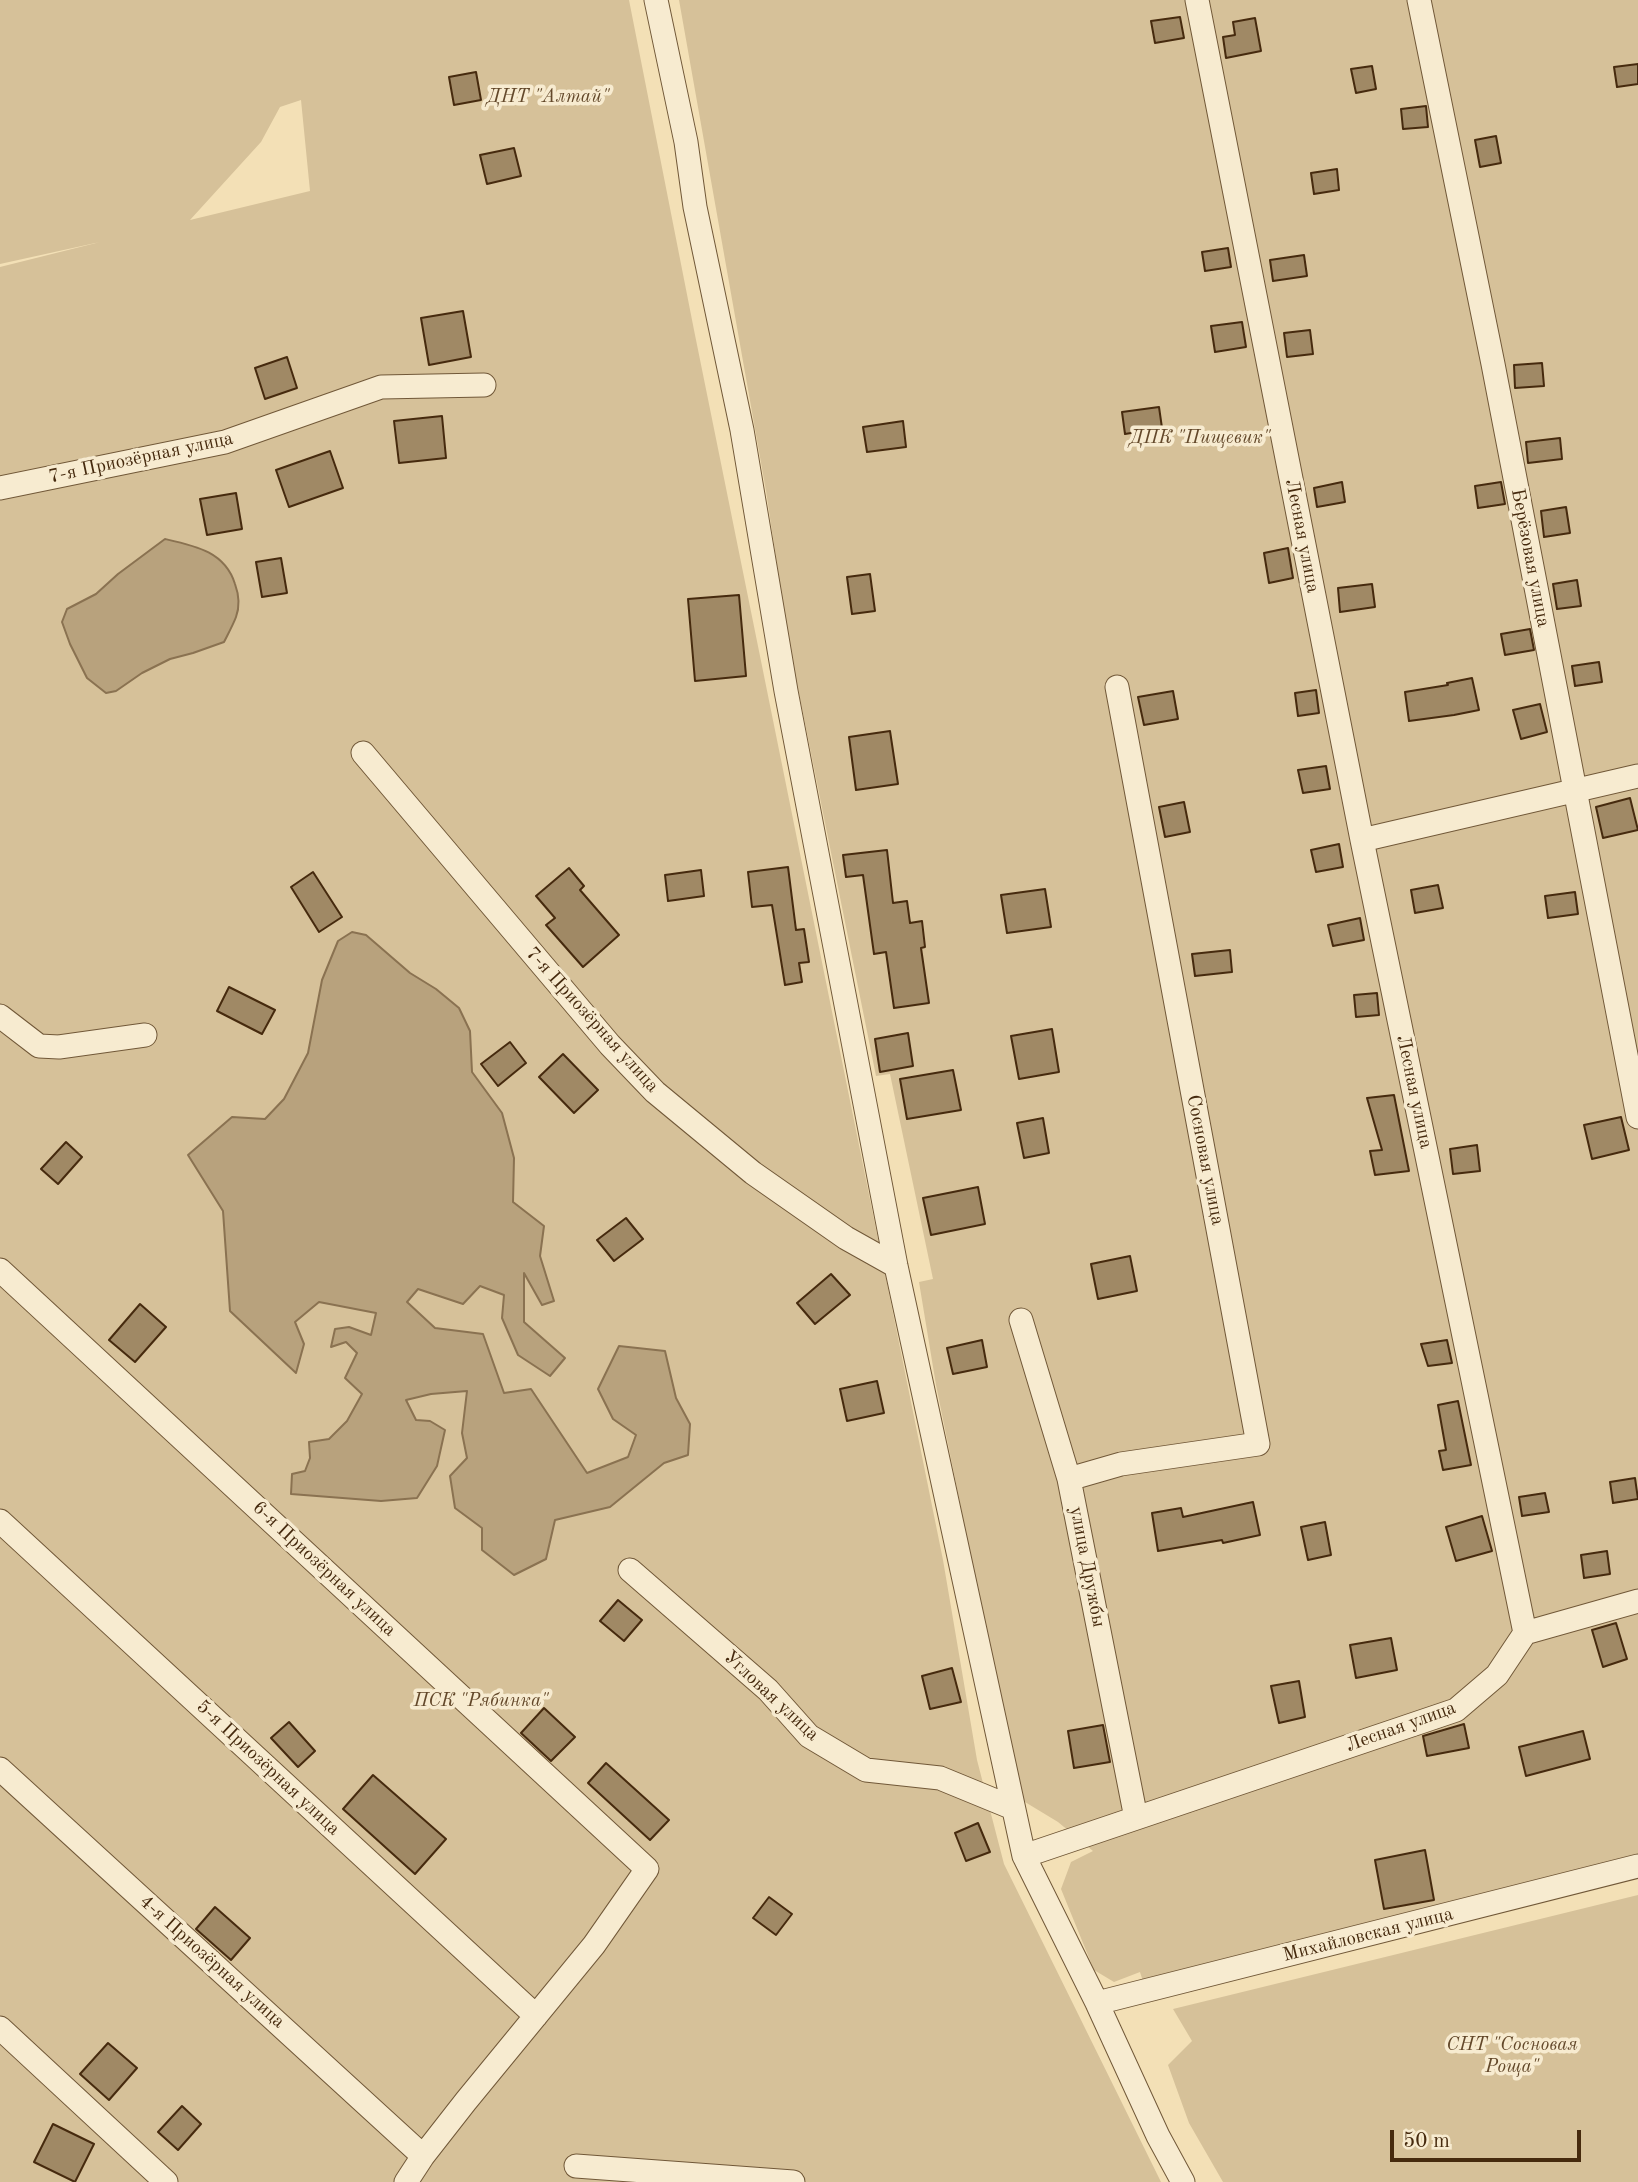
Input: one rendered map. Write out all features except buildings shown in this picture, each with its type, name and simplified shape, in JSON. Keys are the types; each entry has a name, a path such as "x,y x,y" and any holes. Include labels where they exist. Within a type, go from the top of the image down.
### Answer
{"street":[{"path":"656,0 686,142 695,207 742,430 786,691 896,1266 1024,1856 1182,2182"},
{"name":"Лесная улица","path":"1024,1856 1456,1710 1497,1675 1525,1633 1362,839 1197,0"},
{"name":"Берёзовая улица","path":"1419,0 1490,351 1638,1117"},
{"name":"7-я Приозёрная улица","path":"0,488 225,442 381,387 484,385"},
{"name":"Сосновая улица","path":"1069,1479 1121,1464 1258,1444 1117,687"},
{"name":"7-я Приозёрная улица","path":"363,753 601,1034 656,1092 753,1173 846,1238 896,1266"},
{"path":"1362,839 1638,776"},
{"path":"0,1016 39,1046 59,1047 145,1035"},
{"name":"6-я Приозёрная улица","path":"0,1270 647,1869 594,1945 536,2016"},
{"name":"улица Дружбы","path":"1021,1320 1069,1479 1136,1818"},
{"name":"5-я Приозёрная улица","path":"0,1521 536,2016"},
{"name":"Угловая улица","path":"630,1570 768,1690 809,1736 866,1770 940,1777 1013,1808"},
{"path":"1525,1633 1638,1601"},
{"name":"4-я Приозёрная улица","path":"0,1769 423,2155"},
{"name":"Михайловская улица","path":"1097,2003 1638,1866"},
{"path":"407,2182 423,2155 536,2016"},
{"path":"0,2028 166,2182"},
{"path":"576,2166 793,2182"}],"green space":[{"name":"ПСК \"Рябинка\"","path":"0,0 629,0 943,1560 977,1760 1004,1864 1161,2182 0,2182 0,267 100,242 0,264","holes":["301,100 310,191 190,220 261,142 280,107"]},
{"name":"ДПК \"Пищевик\"","path":"679,0 1638,0 1638,1866 1146,1991 1140,1972 1114,1982 1094,1970 1061,1889 1071,1862 1093,1851 1058,1822 1020,1799 936,1385 919,1282 933,1279 890,1074 876,1076 788,639 766,491"},
{"name":"СНТ \"Сосновая Роща\"","path":"1638,1895 1638,2182 1223,2182 1189,2123 1168,2065 1192,2041 1173,2009"}],"shaded area":[{"path":"165,539 208,552 224,564 237,592 236,617 224,642 170,659 142,673 116,691 106,693 87,678 62,622 67,609 96,594"},
{"path":"352,932 366,935 410,973 459,1008 470,1031 472,1072 502,1113 514,1158 513,1202 544,1226 540,1256 554,1301 542,1305 524,1273 524,1322 565,1358 550,1376 518,1355 502,1318 504,1295 480,1286 463,1304 418,1289 407,1302 435,1328 483,1334 504,1393 531,1389 587,1473 628,1457 636,1435 613,1419 598,1389 619,1346 665,1351 676,1398 690,1424 688,1455 664,1463 610,1507 555,1520 546,1559 514,1575 482,1550 482,1528 455,1508 450,1476 467,1458 462,1433 467,1391 431,1394 406,1400 416,1420 430,1421 445,1430 437,1466 417,1498 381,1501 291,1494 292,1474 305,1471 310,1458 309,1442 329,1439 347,1421 362,1394 345,1378 357,1353 346,1342 331,1347 335,1329 349,1327 371,1335 376,1313 319,1302 295,1322 304,1344 296,1373 230,1311 223,1211 188,1155 232,1117 265,1119 284,1099 308,1053 322,980 338,941"}],"park label":[{"name":"ДНТ \"Алтай\"","path":"548,97"}]}
